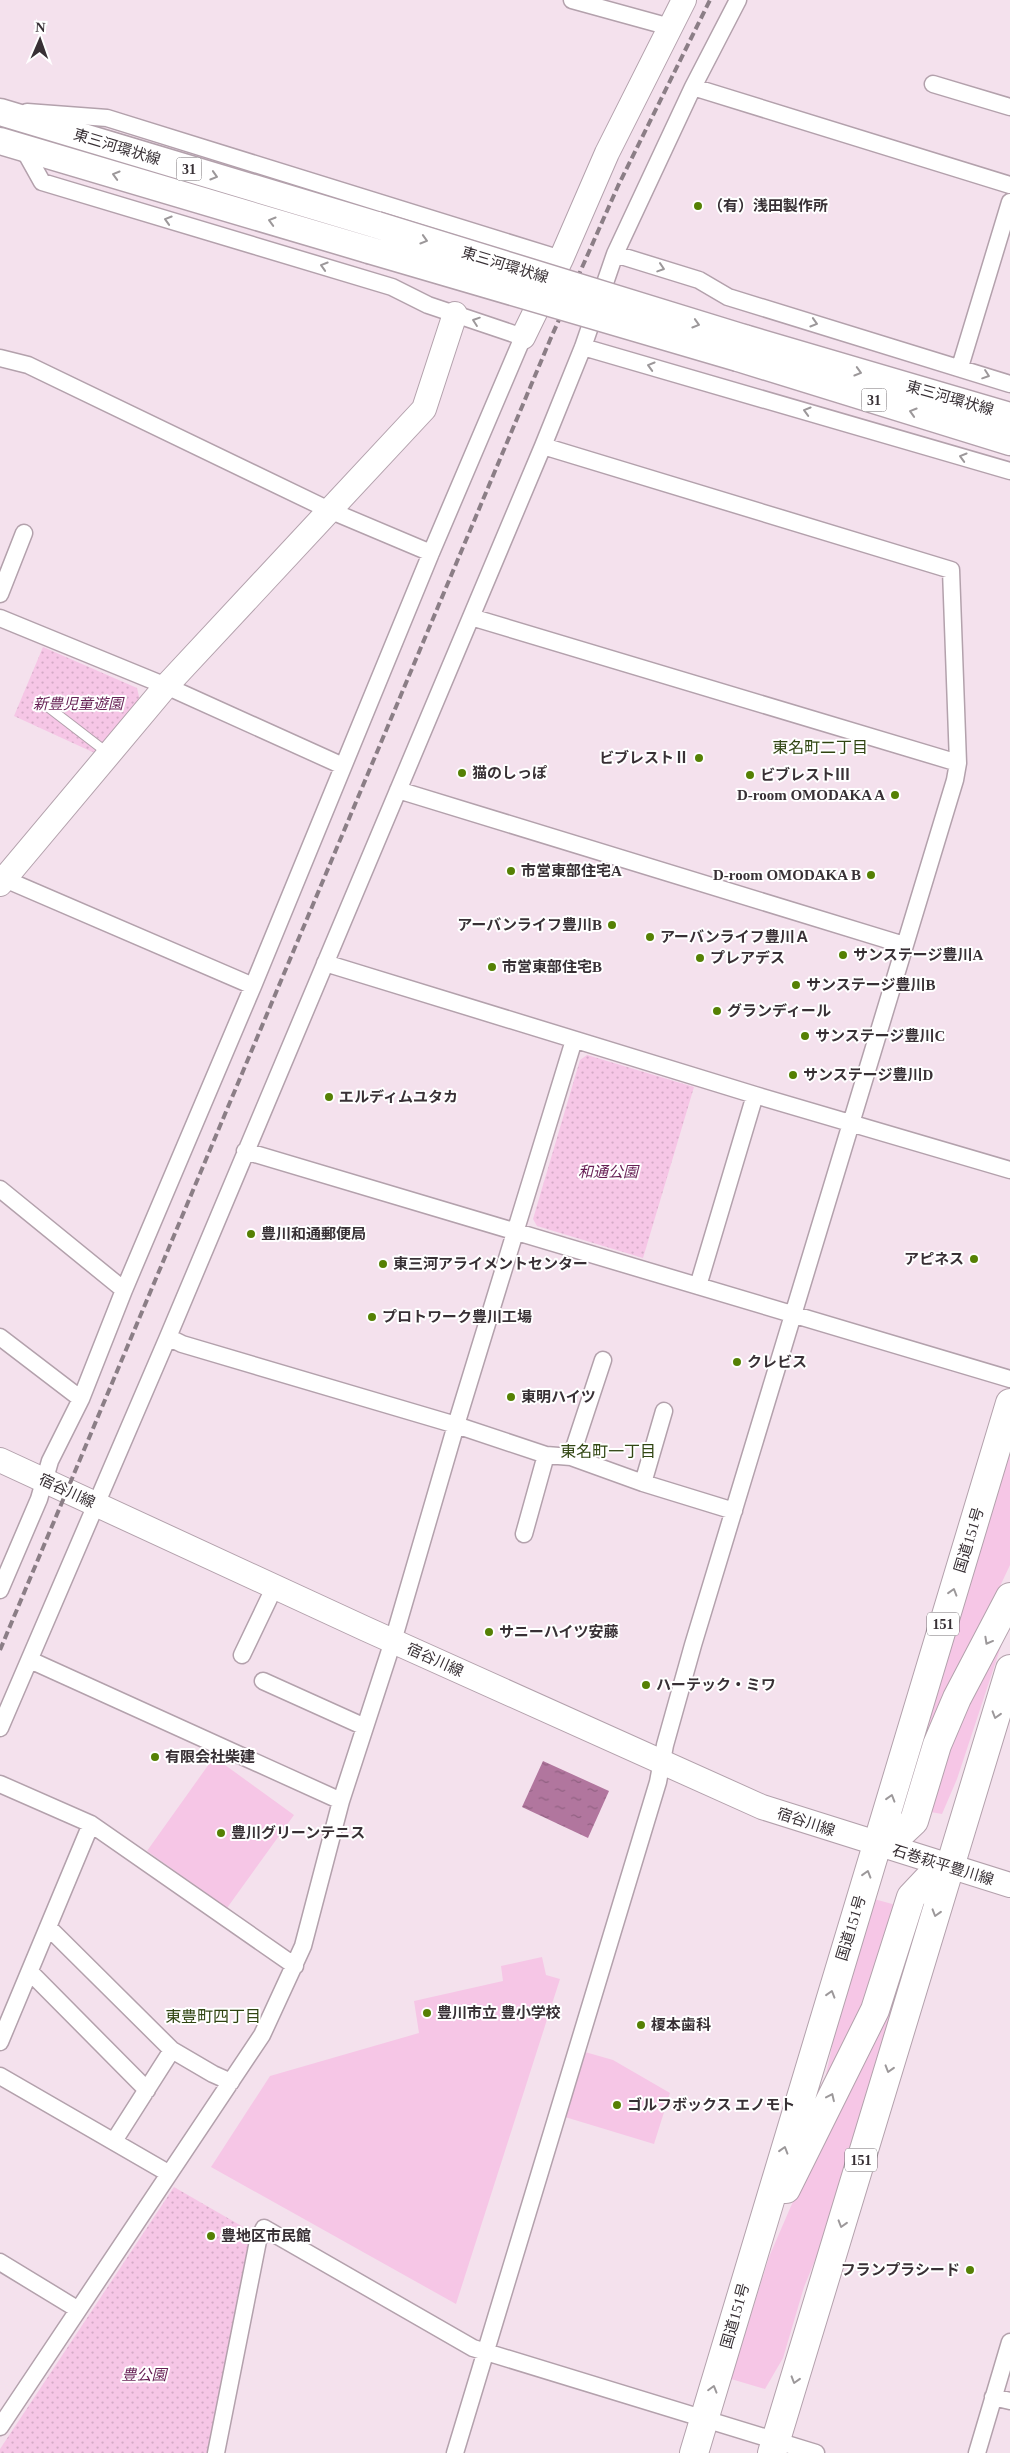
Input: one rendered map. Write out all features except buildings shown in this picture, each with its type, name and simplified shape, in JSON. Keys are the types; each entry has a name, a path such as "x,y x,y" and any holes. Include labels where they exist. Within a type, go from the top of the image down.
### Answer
{"highway":[{"name":"国道151号","path":"694,2453 1010,1404"},
{"path":"877,1844 898,1836 914,1822 937,1745 957,1698 1010,1598"},
{"name":"151","path":"774,2447 1010,1669"},
{"path":"749,2267 834,2089 875,2010 911,1897 927,1880 950,1867"}],"main road":[{"name":"東三河環状線","path":"0,111 377,225 741,348 1010,442"},
{"name":"東三河環状線","path":"12,144 369,250 741,348 1010,416"}],"street":[{"path":"572,0 670,27"},
{"path":"0,1590 39,1499 50,1461 81,1399 124,1290 253,986 522,337 561,259 607,153 684,0"},
{"path":"0,1728 168,1338 543,446 583,347 615,254 693,87 738,0"},
{"path":"933,84 1010,107"},
{"path":"693,87 1010,185"},
{"path":"0,111 107,118 561,259"},
{"path":"12,144 42,182 392,287 428,304 522,337"},
{"path":"960,367 1003,249 1010,202"},
{"path":"615,254 700,280 728,297 960,367 1010,384"},
{"path":"253,986 1,880 166,686 424,409 455,314"},
{"path":"583,347 1010,471"},
{"path":"3,364 28,366 329,510 431,553"},
{"path":"455,2453 648,1816 690,1654 794,1315 958,763 951,570 543,446"},
{"path":"0,594 24,533"},
{"path":"471,617 958,763"},
{"path":"0,618 166,686 343,766"},
{"path":"398,790 904,945"},
{"path":"325,964 755,1095 1010,1170"},
{"path":"0,2427 77,2309 262,2035 303,1946 341,1802 394,1641 456,1425 574,1040"},
{"path":"698,1286 755,1095"},
{"path":"246,1151 1010,1379"},
{"path":"0,1189 124,1290"},
{"path":"0,1337 81,1399"},
{"path":"168,1338 182,1344 456,1425 546,1455 571,1457 643,1483 734,1511"},
{"path":"571,1457 603,1360"},
{"path":"643,1483 664,1411"},
{"path":"524,1534 546,1455"},
{"name":"宿谷川線","path":"0,1460 762,1807 877,1844"},
{"path":"242,1656 275,1586"},
{"path":"30,1660 341,1802"},
{"path":"263,1681 366,1727"},
{"path":"0,1784 91,1824 294,1966"},
{"path":"1,2037 49,1928 91,1824"},
{"name":"石巻萩平豊川線","path":"877,1844 1010,1885"},
{"path":"49,1928 172,2050 213,2074 231,2082"},
{"path":"30,1972 146,2090"},
{"path":"114,2141 172,2050"},
{"path":"0,2076 168,2173"},
{"path":"216,2453 258,2241 264,2228 473,2348 704,2419 774,2447 816,2453"},
{"path":"0,2262 77,2309"},
{"path":"977,2453 1010,2342"},
{"path":"993,2397 1010,2401"}],"lane":[{"path":"48,707 109,754"}],"green space":[{"name":"新豊児童遊園","path":"43,647 137,688 141,705 99,755 14,716"},
{"name":"和通公園","path":"587,1055 694,1087 643,1258 537,1226 533,1219 580,1060"},
{"path":"1010,1446 1010,1565 939,1716 910,1806 903,1805"},
{"path":"1007,1628 957,1779 942,1814 925,1811 947,1737"},
{"name":"豊川グリーンテニス","path":"214,1757 294,1815 227,1908 147,1851"},
{"path":"874,1899 903,1907 868,2008 823,2089 839,2013"},
{"path":"918,1912 924,1913 827,2231 804,2287 783,2358 765,2389 731,2379 769,2257"},
{"path":"542,1957 546,1975 560,1979 456,2304 211,2167 270,2076 419,2033 414,2001 503,1981 501,1966"},
{"name":"ゴルフボックス エノモト","path":"585,2052 613,2060 670,2093 654,2144 565,2117"},
{"name":"豊公園","path":"174,2187 245,2228 251,2237 209,2453 0,2453 0,2449"}],"water":[{"path":"543,1761 609,1791 588,1838 522,1807"}],"railway":[{"path":"0,1650 550,340 618,186 710,0"}],"place":[{"name":"（有）浅田製作所","path":"698,206"},
{"name":"ビブレストⅡ","path":"699,758"},
{"name":"猫のしっぽ","path":"462,773"},
{"name":"ビブレストⅢ","path":"750,775"},
{"name":"D-room OMODAKA A","path":"895,795"},
{"name":"市営東部住宅A","path":"511,871"},
{"name":"D-room OMODAKA B","path":"871,875"},
{"name":"アーバンライフ豊川B","path":"612,925"},
{"name":"アーバンライフ豊川Ａ","path":"650,937"},
{"name":"サンステージ豊川A","path":"843,955"},
{"name":"プレアデス","path":"700,958"},
{"name":"市営東部住宅B","path":"492,967"},
{"name":"サンステージ豊川B","path":"796,985"},
{"name":"グランディール","path":"717,1011"},
{"name":"サンステージ豊川C","path":"805,1036"},
{"name":"サンステージ豊川D","path":"793,1075"},
{"name":"エルディムユタカ","path":"329,1097"},
{"name":"豊川和通郵便局","path":"251,1234"},
{"name":"アピネス","path":"974,1259"},
{"name":"東三河アライメントセンター","path":"383,1264"},
{"name":"プロトワーク豊川工場","path":"372,1317"},
{"name":"クレビス","path":"737,1362"},
{"name":"東明ハイツ","path":"511,1397"},
{"name":"サニーハイツ安藤","path":"489,1632"},
{"name":"ハーテック・ミワ","path":"646,1685"},
{"name":"有限会社柴建","path":"155,1757"},
{"name":"豊川グリーンテニス","path":"221,1833"},
{"name":"豊川市立 豊小学校","path":"427,2013"},
{"name":"榎本歯科","path":"641,2025"},
{"name":"ゴルフボックス エノモト","path":"617,2105"},
{"name":"豊地区市民館","path":"211,2236"},
{"name":"フランプラシード","path":"970,2270"}],"district":[{"name":"東名町二丁目","path":"820,747"},
{"name":"東名町一丁目","path":"608,1451"},
{"name":"東豊町四丁目","path":"213,2016"}]}
